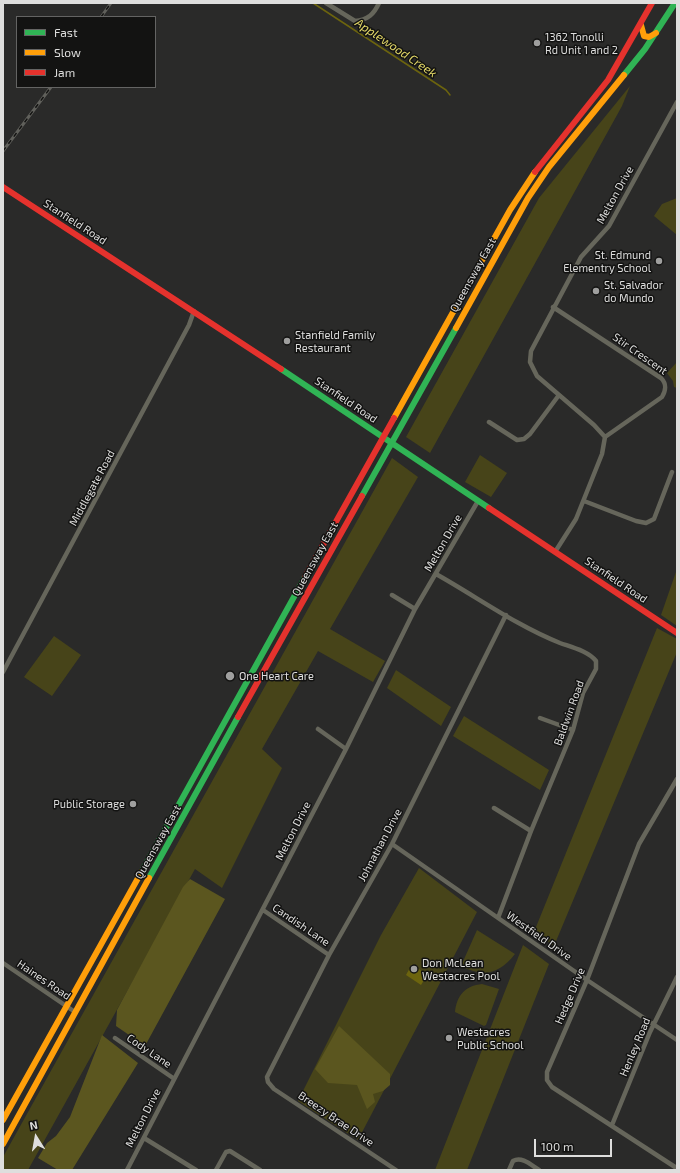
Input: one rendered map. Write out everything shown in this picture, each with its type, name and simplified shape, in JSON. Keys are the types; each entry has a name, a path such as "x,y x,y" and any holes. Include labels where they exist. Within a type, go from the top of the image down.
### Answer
{"main road":[{"name":"Queensway East","path":"3,1120 523,188 544,159 608,80 652,3"},
{"name":"Queensway East","path":"3,1144 528,198 549,168 657,33 675,3"},
{"path":"642,22 640,29 644,36 648,37 657,33"},
{"name":"Stanfield Road","path":"3,187 194,311 478,501 543,542 677,633"}],"street":[{"path":"326,3 355,21 369,17 375,12 380,3"},
{"name":"Melton Drive","path":"605,438 594,425 537,376 530,362 531,351 553,307 581,257 609,226 677,102"},
{"name":"Stir Crescent","path":"553,307 661,378 665,384 666,390 662,397 605,438"},
{"name":"Middlegate Road","path":"3,672 189,325 194,311"},
{"path":"489,422 517,440 524,440 559,395"},
{"path":"556,552 576,519 584,501 602,454 605,438"},
{"path":"584,501 636,521 646,523 654,518 672,472"},
{"name":"Melton Drive","path":"127,1170 173,1078 346,749 415,609 478,501"},
{"name":"Baldwin Road","path":"436,574 548,638 588,654 596,661 596,670 583,693 573,730 530,831 498,918"},
{"path":"392,595 415,609"},
{"name":"Johnathan Drive","path":"268,1082 267,1077 329,955 392,844 506,615"},
{"path":"540,718 573,730"},
{"path":"318,729 346,749"},
{"name":"Hedge Drive","path":"675,1167 552,1087 547,1080 547,1072 586,980 639,844 677,779"},
{"path":"494,808 530,831"},
{"name":"Westfield Drive","path":"392,844 586,980 677,1040"},
{"name":"Candish Lane","path":"262,910 329,955"},
{"name":"Haines Road","path":"3,963 75,1012"},
{"name":"Henley Road","path":"612,1125 654,1024 677,977"},
{"name":"Cody Lane","path":"115,1038 173,1078"},
{"name":"Breezy Brae Drive","path":"268,1082 274,1089 394,1169"},
{"path":"144,1138 196,1170"},
{"path":"216,1170 226,1152 230,1151 260,1170"},
{"path":"509,1170 513,1161 516,1159 523,1160 539,1170"}],"shaded area":[{"path":"630,86 622,106 430,453 406,437 539,198"},
{"path":"677,198 677,235 654,216 662,204"},
{"path":"677,362 677,388 674,387 673,381 667,373"},
{"path":"480,455 507,473 491,497 465,482"},
{"path":"392,458 418,477 330,629 385,661 373,682 318,651 262,749 282,768 222,888 195,869 28,1170 3,1170 3,1157"},
{"path":"677,569 677,626 661,615"},
{"path":"657,628 677,639 677,652 554,946 534,932"},
{"path":"54,636 81,655 52,696 24,677"},
{"path":"396,670 451,707 441,726 387,688"},
{"path":"464,716 549,770 540,790 453,736"},
{"path":"419,868 477,912 358,1140 298,1101 381,935"},
{"path":"190,879 225,899 145,1046 116,1026 117,1010 183,887"},
{"path":"477,930 515,954 503,966 491,972 477,972 461,966"},
{"path":"523,945 549,964 467,1170 435,1170"},
{"name":"Don McLean Westacres Pool","path":"412,964 427,975 421,985 406,975"},
{"path":"482,984 499,989 486,1025 484,1026 455,1012 460,996 463,992 471,987"},
{"path":"339,1026 390,1074 390,1085 383,1091 373,1094 375,1102 367,1109 357,1085 328,1083 315,1069"},
{"path":"102,1035 138,1063 72,1170 58,1170 38,1158 47,1143 56,1136 70,1117"}],"waterway":[{"name":"Applewood Creek","path":"313,3 446,90 450,95"}],"railway":[{"path":"102,16 111,3"},
{"path":"3,151 50,88"}],"traffic: fast":[{"path":"624,75 645,49 675,3"},
{"path":"362,496 456,328"},
{"path":"281,369 489,508"},
{"path":"142,871 305,577"},
{"path":"149,878 238,717"}],"traffic: slow":[{"path":"641,25 644,36 649,37 656,33"},
{"path":"456,328 528,198 549,167 624,75"},
{"path":"394,418 510,210 535,172"},
{"path":"3,1120 142,871"},
{"path":"3,1144 149,878"}],"traffic: jam":[{"path":"535,172 608,80 652,3"},
{"path":"3,187 281,369"},
{"path":"305,577 394,418"},
{"path":"238,717 362,496"},
{"path":"489,508 677,633"}],"place":[{"name":"1362 Tonolli Rd Unit 1 and 2","path":"537,43"},
{"name":"St. Edmund Elementry School","path":"659,261"},
{"name":"St. Salvador do Mundo","path":"596,291"},
{"name":"Stanfield Family Restaurant","path":"287,341"},
{"name":"One Heart Care","path":"230,676"},
{"name":"Public Storage","path":"133,804"},
{"name":"Don McLean Westacres Pool","path":"414,969"},
{"name":"Westacres Public School","path":"449,1038"}]}
